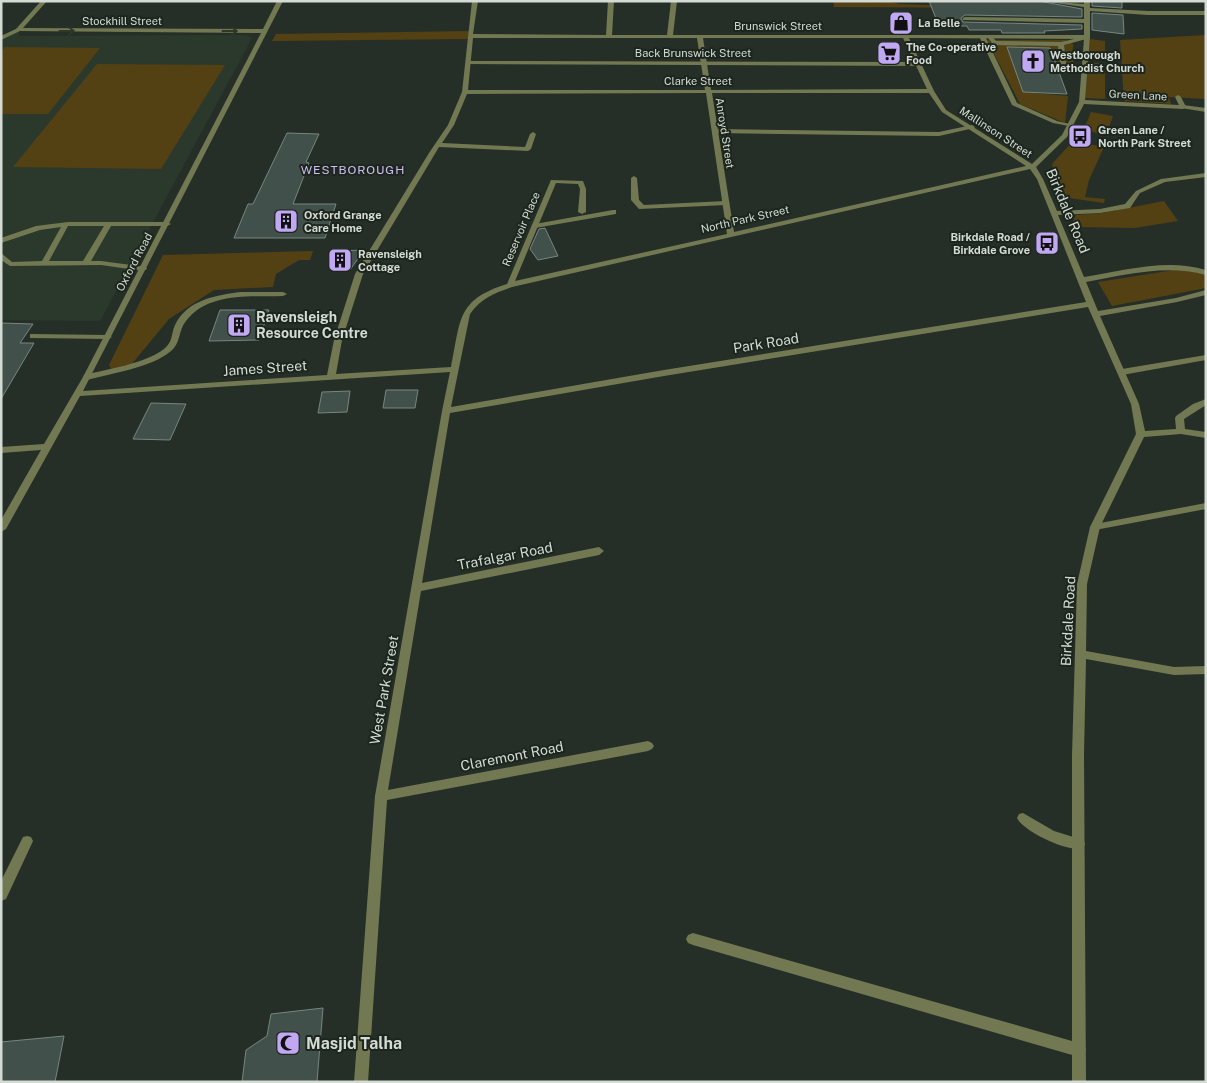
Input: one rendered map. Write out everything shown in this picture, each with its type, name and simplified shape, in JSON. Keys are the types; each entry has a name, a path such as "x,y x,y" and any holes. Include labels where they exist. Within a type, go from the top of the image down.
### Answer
{"street":[{"path":"1,38 18,30 44,1"},
{"name":"Oxford Road","path":"1,529 78,394 280,1"},
{"path":"331,377 338,340 359,274 451,125 464,92 475,1"},
{"path":"609,36 611,1"},
{"path":"670,36 674,1"},
{"path":"1044,1 1206,13"},
{"path":"1032,167 1053,149 1072,126 1082,102 1087,37 1087,5"},
{"path":"965,19 1087,21"},
{"name":"Stockhill Street","path":"18,30 264,31"},
{"name":"Brunswick Street","path":"470,36 1087,37"},
{"name":"Anroyd Street","path":"700,36 731,234"},
{"name":"Mallinson Street","path":"905,36 931,91 944,111 972,127 1032,167"},
{"path":"985,36 994,43 1062,44 1087,37"},
{"path":"985,36 1014,104 1055,122 1072,126"},
{"path":"1062,44 1064,72"},
{"name":"Back Brunswick Street","path":"468,62 918,64"},
{"name":"Clarke Street","path":"464,92 931,91"},
{"name":"Green Lane","path":"1082,102 1183,108 1178,97"},
{"path":"1183,108 1206,110"},
{"path":"715,131 939,134 972,127"},
{"path":"437,145 528,149 533,134"},
{"name":"Birkdale Road","path":"1032,167 1040,179 1093,309 1122,372 1135,404 1141,434 1095,527 1082,584 1078,756 1079,1082"},
{"name":"North Park Street","path":"470,308 483,295 510,285 1032,167"},
{"path":"1054,213 1100,211 1127,206 1138,192 1163,180 1206,175"},
{"path":"634,178 635,200 642,207 726,203"},
{"name":"Reservoir Place","path":"510,285 553,181 581,182 583,189 582,212"},
{"path":"534,226 613,212"},
{"path":"1,241 40,228 66,224 167,224"},
{"path":"44,264 66,224"},
{"path":"86,263 108,224"},
{"path":"1,255 10,264 86,263 143,269"},
{"path":"1082,280 1172,267 1194,267 1206,273"},
{"name":"Park Road","path":"446,412 664,373 1206,292"},
{"path":"86,377 157,356 173,346 180,323 191,310 213,298 237,295 283,294"},
{"name":"West Park Street","path":"361,1082 381,796 446,412 466,314 470,308"},
{"path":"33,336 108,337"},
{"path":"1122,372 1206,357"},
{"name":"James Street","path":"78,394 455,369"},
{"path":"1181,431 1179,418 1196,406 1206,402"},
{"path":"1141,434 1181,431 1206,436"},
{"path":"1,450 48,447"},
{"path":"1095,527 1206,506"},
{"name":"Trafalgar Road","path":"416,588 599,552"},
{"path":"1080,654 1174,671 1206,670"},
{"name":"Claremont Road","path":"381,796 648,746"},
{"path":"1023,818 1036,830 1057,839 1079,844"},
{"path":"1,895 27,841"},
{"path":"693,939 1079,1050"}],"shaded area":[{"path":"833,1 886,1 900,4 1010,8 834,7"},
{"path":"18,30 20,36 246,35 252,38 100,321 1,320 1,35"},
{"path":"470,31 469,39 272,41 276,34"},
{"path":"1206,35 1206,99 1169,97 1171,104 1124,101 1120,40"},
{"path":"1090,39 1105,41 1105,60 1088,55"},
{"path":"987,40 1065,40 1073,44 1074,71 1057,70 1009,51 1023,92 1068,96 1065,123 1020,104"},
{"path":"5,47 100,48 48,114 1,114 1,52"},
{"path":"1088,62 1105,64 1105,99 1085,98"},
{"path":"97,64 225,65 161,169 13,167"},
{"path":"1091,112 1113,116 1106,136 1084,129"},
{"path":"1073,141 1104,147 1089,180 1085,197 1105,199 1104,203 1069,198 1060,188 1052,164"},
{"path":"1164,201 1178,221 1135,228 1076,227 1073,221 1076,215 1102,213"},
{"path":"313,251 310,260 299,260 276,274 273,287 214,290 169,319 131,365 112,370 109,365 163,255"},
{"path":"1174,270 1194,271 1206,275 1206,287 1112,306 1098,282"}],"building":[{"path":"929,1 1039,1 1082,9 1082,17 965,15 961,18 963,22 1082,25 1082,29 1044,31 1045,33 1002,33 1001,30 969,30 967,26 939,26"},
{"path":"1092,1 1122,1 1122,8 1092,6"},
{"path":"1092,13 1123,15 1124,34 1092,30"},
{"path":"1007,47 1050,48 1067,94 1023,92"},
{"path":"287,133 319,134 306,162 309,163 293,204 336,204 325,238 234,238 248,204 253,204"},
{"path":"545,228 558,256 538,260 530,249 539,229"},
{"name":"Ravensleigh Cottage","path":"364,250 350,270 331,269 339,251"},
{"name":"Ravensleigh Resource Centre","path":"220,310 269,310 259,340 209,341"},
{"path":"1,323 33,324 20,343 34,343 1,399"},
{"path":"386,390 418,390 415,408 383,408"},
{"path":"350,391 347,412 318,413 322,392"},
{"path":"151,403 186,404 170,440 133,439"},
{"name":"Masjid Talha","path":"323,1008 317,1082 242,1082 246,1050 267,1036 271,1014"},
{"path":"64,1036 55,1082 1,1082 1,1042"}],"place":[{"name":"La Belle","path":"901,23"},
{"name":"The Co-operative Food","path":"889,53"},
{"name":"Westborough Methodist Church","path":"1033,61"},
{"name":"Green Lane / North Park Street","path":"1080,136"},
{"name":"Oxford Grange Care Home","path":"286,221"},
{"name":"Birkdale Road / Birkdale Grove","path":"1047,243"},
{"name":"Ravensleigh Cottage","path":"340,260"},
{"name":"Ravensleigh Resource Centre","path":"239,325"},
{"name":"Masjid Talha","path":"288,1043"}],"district":[{"name":"WESTBOROUGH","path":"353,170"}]}
